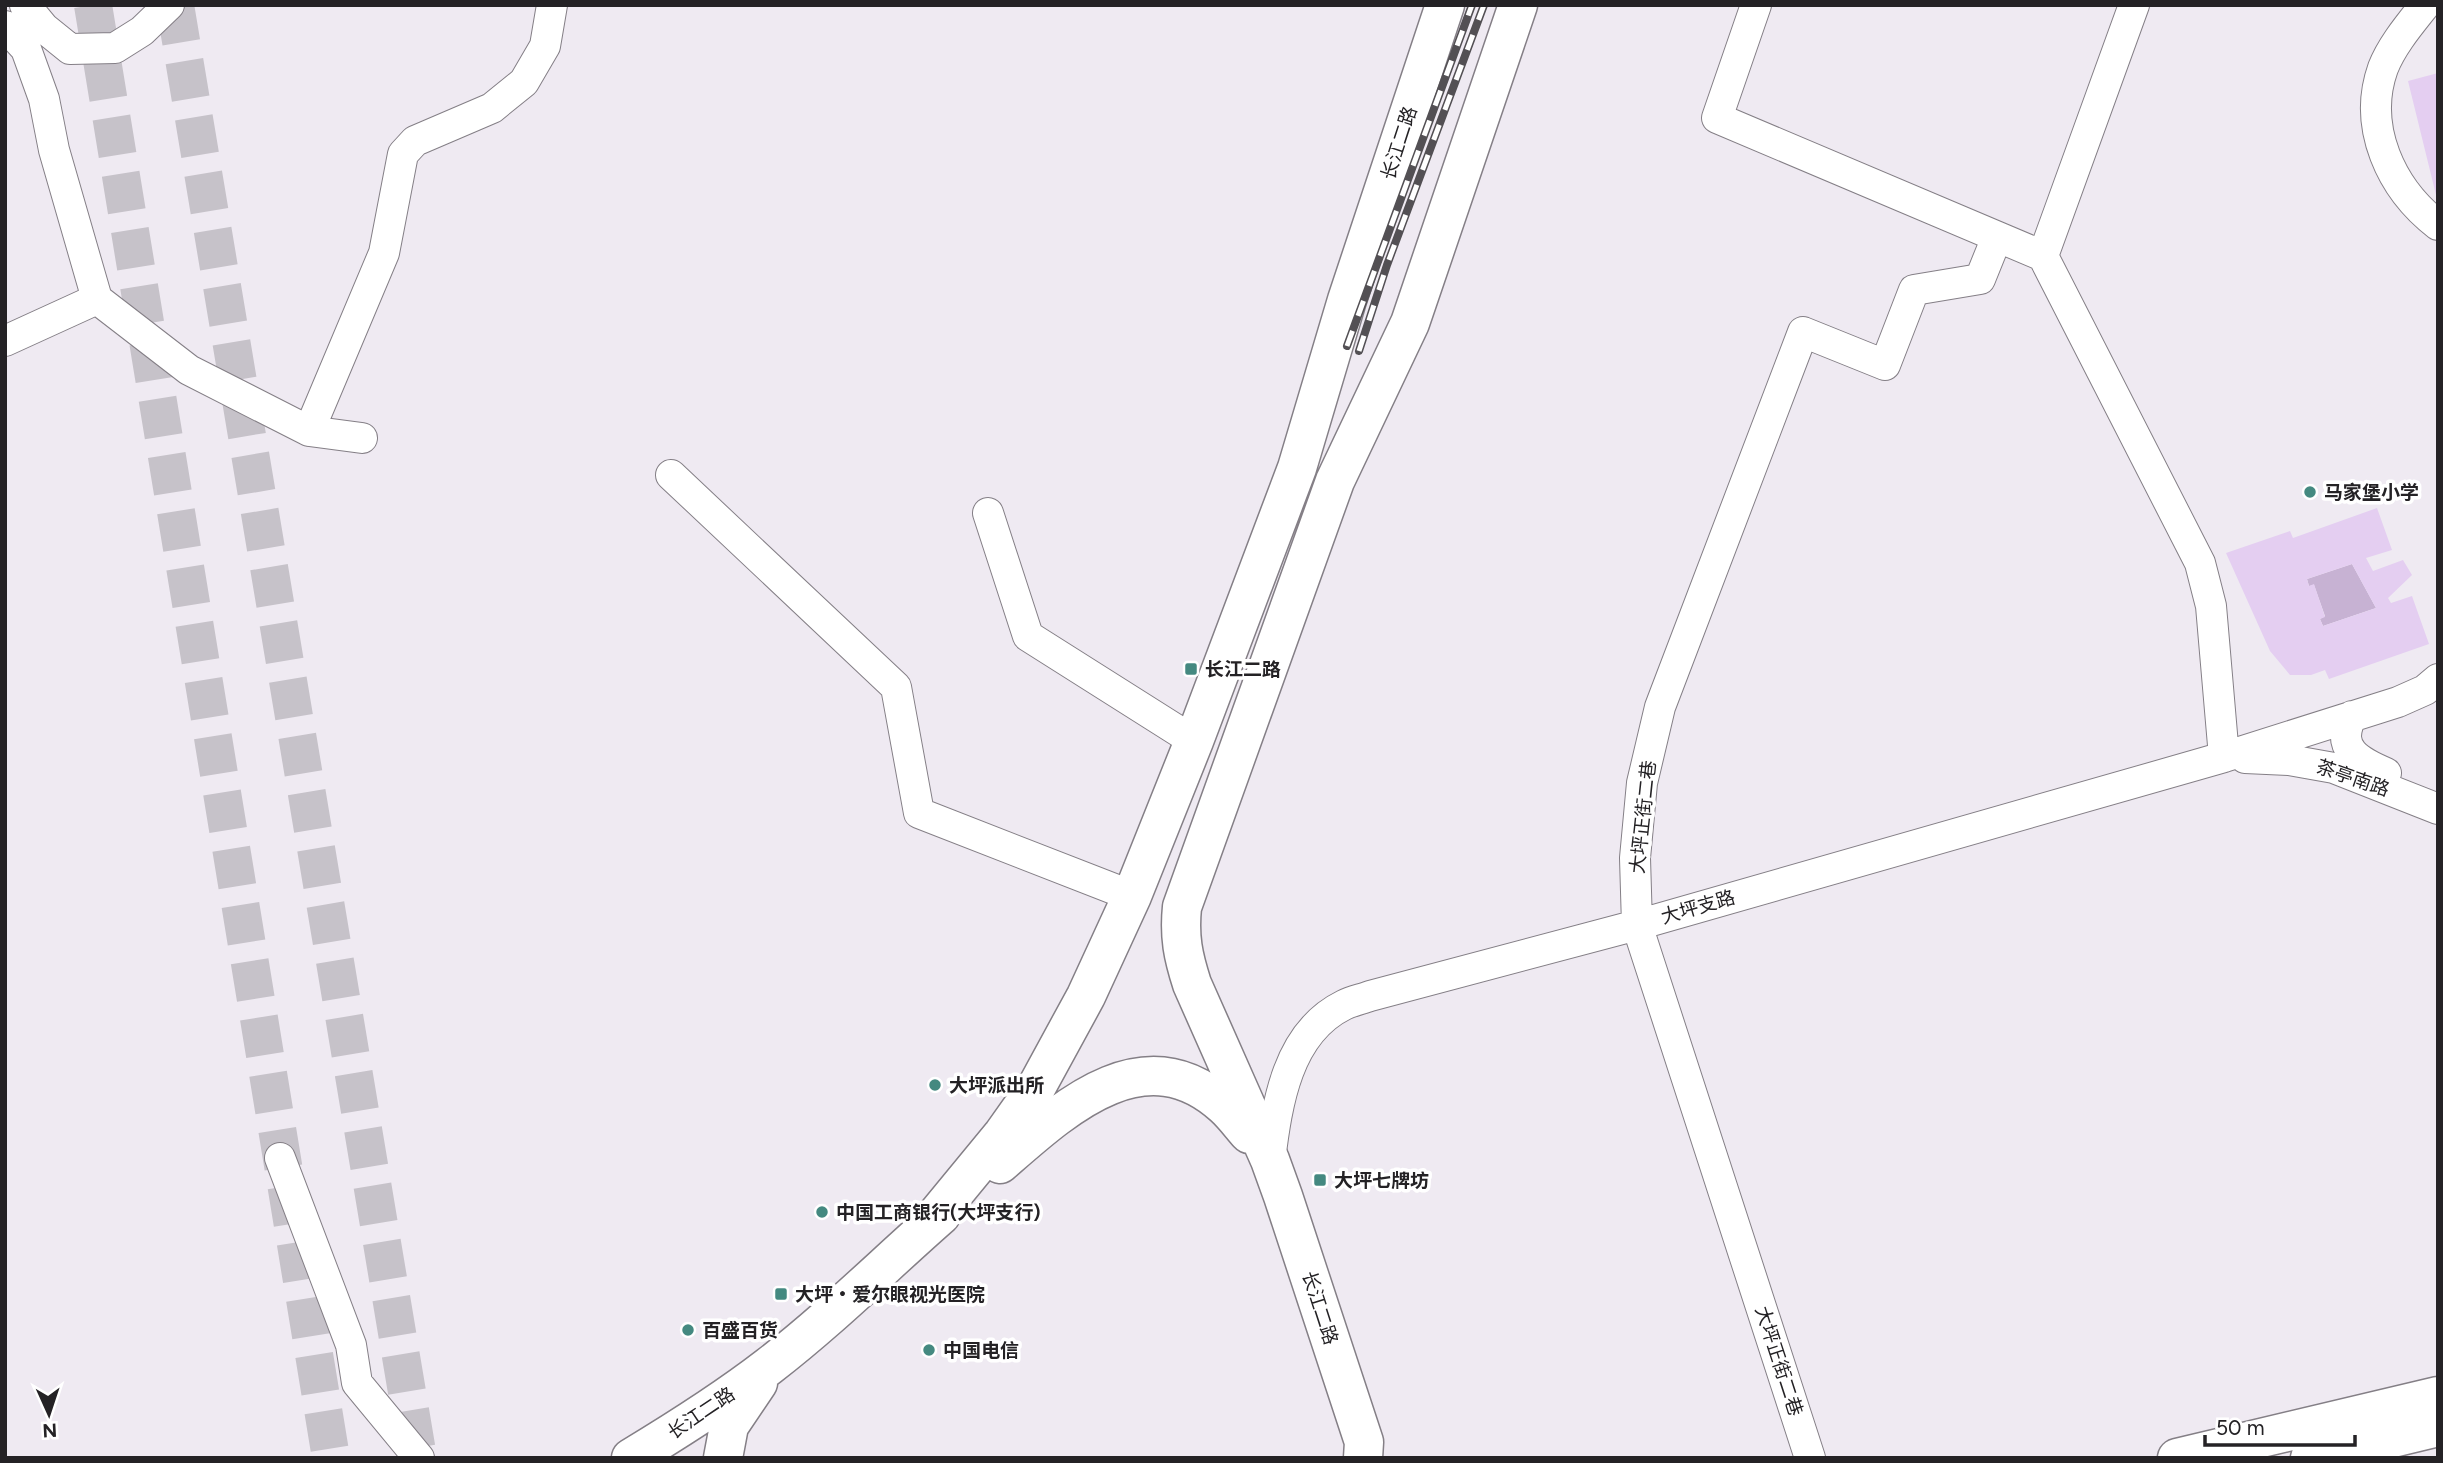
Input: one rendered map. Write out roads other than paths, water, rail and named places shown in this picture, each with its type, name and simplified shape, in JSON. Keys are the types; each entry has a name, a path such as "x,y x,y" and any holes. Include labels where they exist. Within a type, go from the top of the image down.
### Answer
{"main road":[{"name":"长江二路","path":"923,1230 1003,1135 1037,1086 1086,996 1132,896 1297,468 1347,300 1445,5"},
{"name":"长江二路","path":"1366,1452 1270,1160 1192,984 1179,933 1182,907 1335,481 1410,323 1518,5"},
{"name":"长江二路","path":"631,1458 695,1419 769,1366 1058,1114 1089,1093 1114,1083 1141,1077 1166,1077 1191,1083 1226,1107 1270,1160"},
{"name":"长江二路","path":"723,1458 729,1426 769,1366"},
{"path":"2177,1458 2438,1396"},
{"path":"2310,1458 2438,1427"}],"street":[{"path":"25,5 44,28 70,49 115,48 142,31 169,5"},
{"path":"309,430 384,253 403,154 415,141 492,107 524,82 545,46 552,5"},
{"path":"1756,5 1717,118 2043,256 2200,564 2211,606 2224,757"},
{"path":"2043,256 2134,5"},
{"path":"2425,5 2403,33 2384,67 2377,96 2376,120 2392,173 2406,196 2422,214 2438,225"},
{"path":"5,26 26,49 44,100 54,150 97,299 189,370 309,430 362,438"},
{"name":"大坪正街二巷","path":"1810,1458 1637,925 1635,858 1642,783 1660,707 1803,331 1885,365 1914,290 1980,279 1997,237"},
{"path":"5,341 97,299"},
{"path":"671,475 896,687 919,813 1132,896"},
{"path":"988,513 1028,636 1194,741"},
{"name":"大坪支路","path":"1270,1160 1276,1110 1291,1065 1303,1044 1322,1021 1344,1005 1637,925 2224,757 2398,702 2425,690 2438,679"},
{"path":"2352,716 2346,727 2345,738 2356,757 2365,764 2438,795"},
{"name":"茶亭南路","path":"2224,757 2288,760 2334,768 2438,809"},
{"path":"280,1158 351,1345 357,1382 419,1458"}],"tunnel":[{"path":"93,5 331,1458"},
{"path":"175,5 418,1458"}],"railway":[{"path":"1347,346 1472,5"},
{"path":"1359,351 1387,265 1484,5"}],"place":[{"name":"马家堡小学","path":"2310,492"},
{"name":"长江二路","path":"1191,669"},
{"name":"大坪派出所","path":"935,1085"},
{"name":"大坪七牌坊","path":"1320,1180"},
{"name":"中国工商银行(大坪支行)","path":"822,1212"},
{"name":"大坪‧爱尔眼视光医院","path":"781,1294"},
{"name":"百盛百货","path":"688,1330"},
{"name":"中国电信","path":"929,1350"}]}
